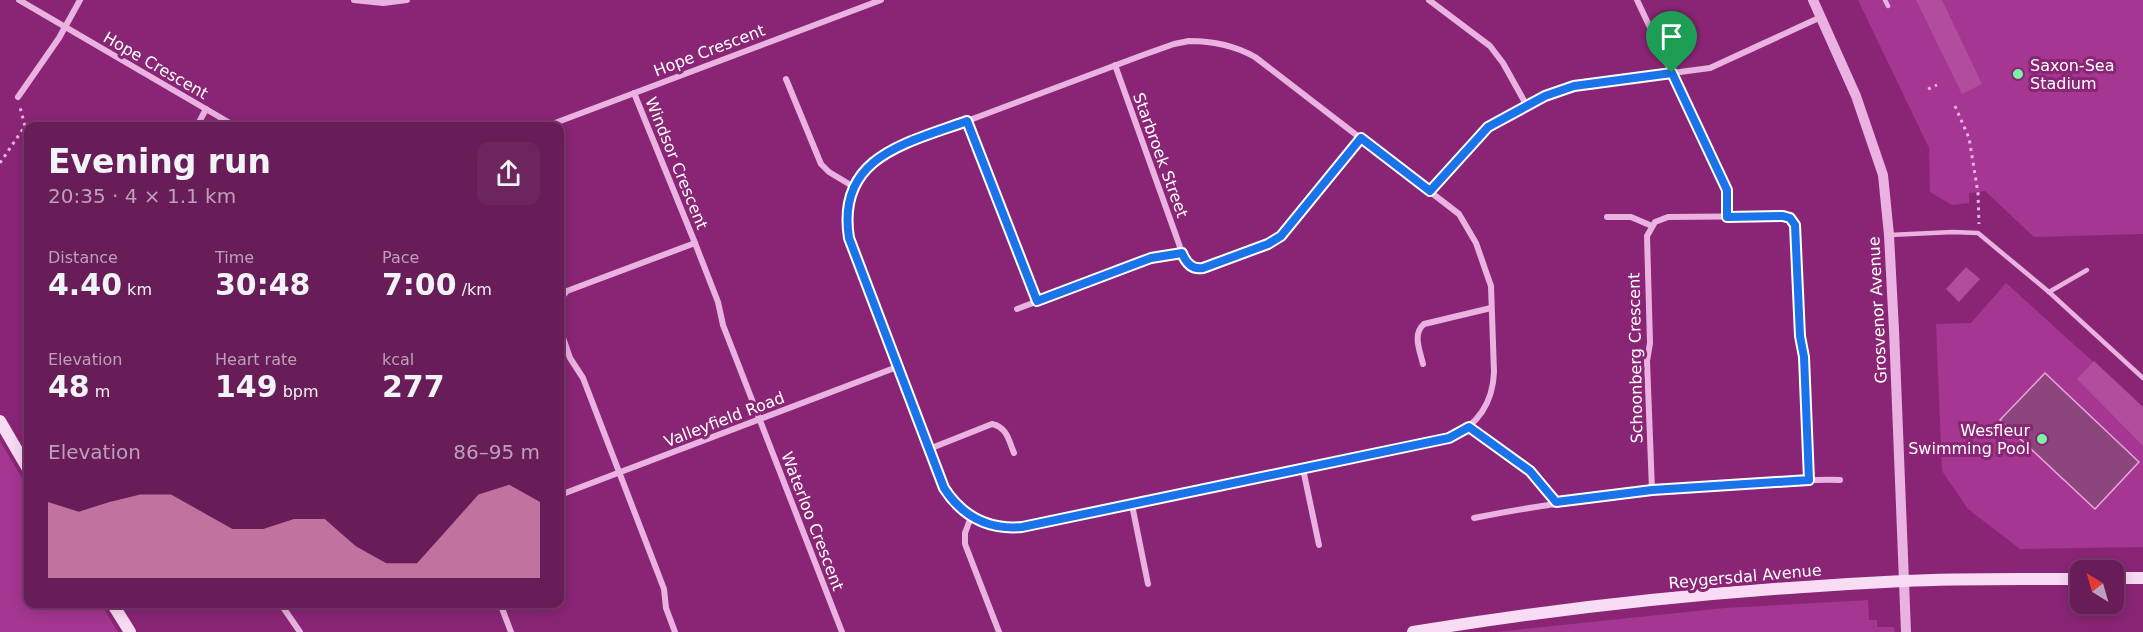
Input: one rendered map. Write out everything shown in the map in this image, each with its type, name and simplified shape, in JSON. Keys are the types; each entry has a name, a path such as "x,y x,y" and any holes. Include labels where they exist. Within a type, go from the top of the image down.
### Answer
{"main road":[{"path":"0,421 24,462"},
{"path":"2124,578 2143,578"},
{"name":"Reygersdal Avenue","path":"1413,632 1627,602 1787,588 1904,581 2070,579"},
{"path":"115,608 130,632"}],"street":[{"name":"Hope Crescent","path":"19,0 228,122"},
{"path":"18,98 80,0"},
{"path":"354,0 383,3 407,0"},
{"name":"Hope Crescent","path":"558,122 881,0"},
{"path":"1429,0 1490,46 1503,63 1527,106"},
{"path":"1637,0 1727,190 1727,217"},
{"name":"Grosvenor Avenue","path":"1813,0 1852,86 1872,139 1882,175 1889,235 1906,632"},
{"path":"1430,191 1488,127 1559,90 1720,65 1821,17"},
{"path":"1204,41 1231,46 1255,57 1453,208 1471,231 1491,286 1494,383 1482,412 1469,427 1449,438 1022,527 995,527 971,517 956,504 944,488 928,449 849,238 847,212 854,187 867,168 884,153 967,121 1174,44 1204,41"},
{"name":"Starbroek Street","path":"1115,65 1182,253"},
{"path":"786,79 821,164 829,172 854,187"},
{"name":"Windsor Crescent","path":"634,93 718,302 723,325 759,420"},
{"path":"199,122 206,109"},
{"path":"967,121 1037,301"},
{"path":"1017,309 1151,258 1182,253 1190,265 1198,269 1275,240 1286,231 1361,138"},
{"path":"1607,217 1631,217 1652,226 1668,217 1783,216 1790,218 1795,225 1809,480"},
{"name":"Schoonberg Crescent","path":"1652,226 1647,242 1650,343 1647,361 1652,490"},
{"name":"Windsor Crescent","path":"564,294 567,291 695,243"},
{"path":"1423,364 1417,335 1420,327 1428,322 1491,308"},
{"path":"564,340 570,357 583,378 664,589 666,608 675,632"},
{"name":"Valleyfield Road","path":"564,494 897,367"},
{"name":"Waterloo Crescent","path":"759,420 842,632"},
{"path":"928,449 992,424 1002,427 1006,432 1014,453"},
{"path":"1469,427 1530,471 1556,502"},
{"path":"1303,469 1319,545"},
{"path":"1474,518 1556,502 1652,490 1840,480"},
{"path":"1132,504 1148,584"},
{"path":"971,517 965,533 965,544 999,632"},
{"path":"283,608 300,632"},
{"path":"502,608 511,632"}],"lane":[{"path":"1885,0 1888,6"},
{"path":"1889,235 1978,233 2049,292 2143,378"},
{"path":"2049,292 2087,270"}],"path":[{"path":"1928,89 1937,85"},
{"path":"18,98 24,122"},
{"path":"1955,106 1969,138 1975,171 1978,193 1978,233"},
{"path":"0,163 24,127"}],"shaded area":[{"name":"Saxon-Sea Stadium","path":"1858,0 2143,0 2143,234 2034,237 1985,191 1969,193 1969,203 1952,205 1930,192 1929,148"},
{"name":"Wesfleur Swimming Pool","path":"2006,283 2143,407 2143,547 2020,549 1968,509 1942,471 1936,324 1971,323"},
{"path":"2045,373 2139,462 2095,509 2000,420"},
{"path":"0,441 24,481 24,608 103,608 118,632 0,632"},
{"path":"1868,600 1869,620 1877,620 1877,627 1894,627 1895,632 1496,632 1725,608"}],"building":[{"path":"1916,0 1942,0 1982,84 1962,94"},
{"path":"1966,267 1980,279 1959,302 1946,289"},
{"path":"2094,361 2143,407 2143,446 2077,379"}],"place":[{"name":"Saxon-Sea Stadium","path":"2018,74"},
{"name":"Wesfleur Swimming Pool","path":"2042,439"}],"route":[{"path":"1672,73 1727,190 1727,217 1783,216 1793,220 1795,225 1809,480 1652,490 1556,502 1530,471 1469,427 1449,438 1022,527 995,527 971,517 960,509 944,488 849,238 847,212 849,199 860,177 875,160 895,148 967,121 1037,301 1151,258 1182,253 1186,262 1193,268 1203,268 1268,244 1281,236 1361,138 1430,191 1488,127 1545,96 1574,86 1672,73"}]}
